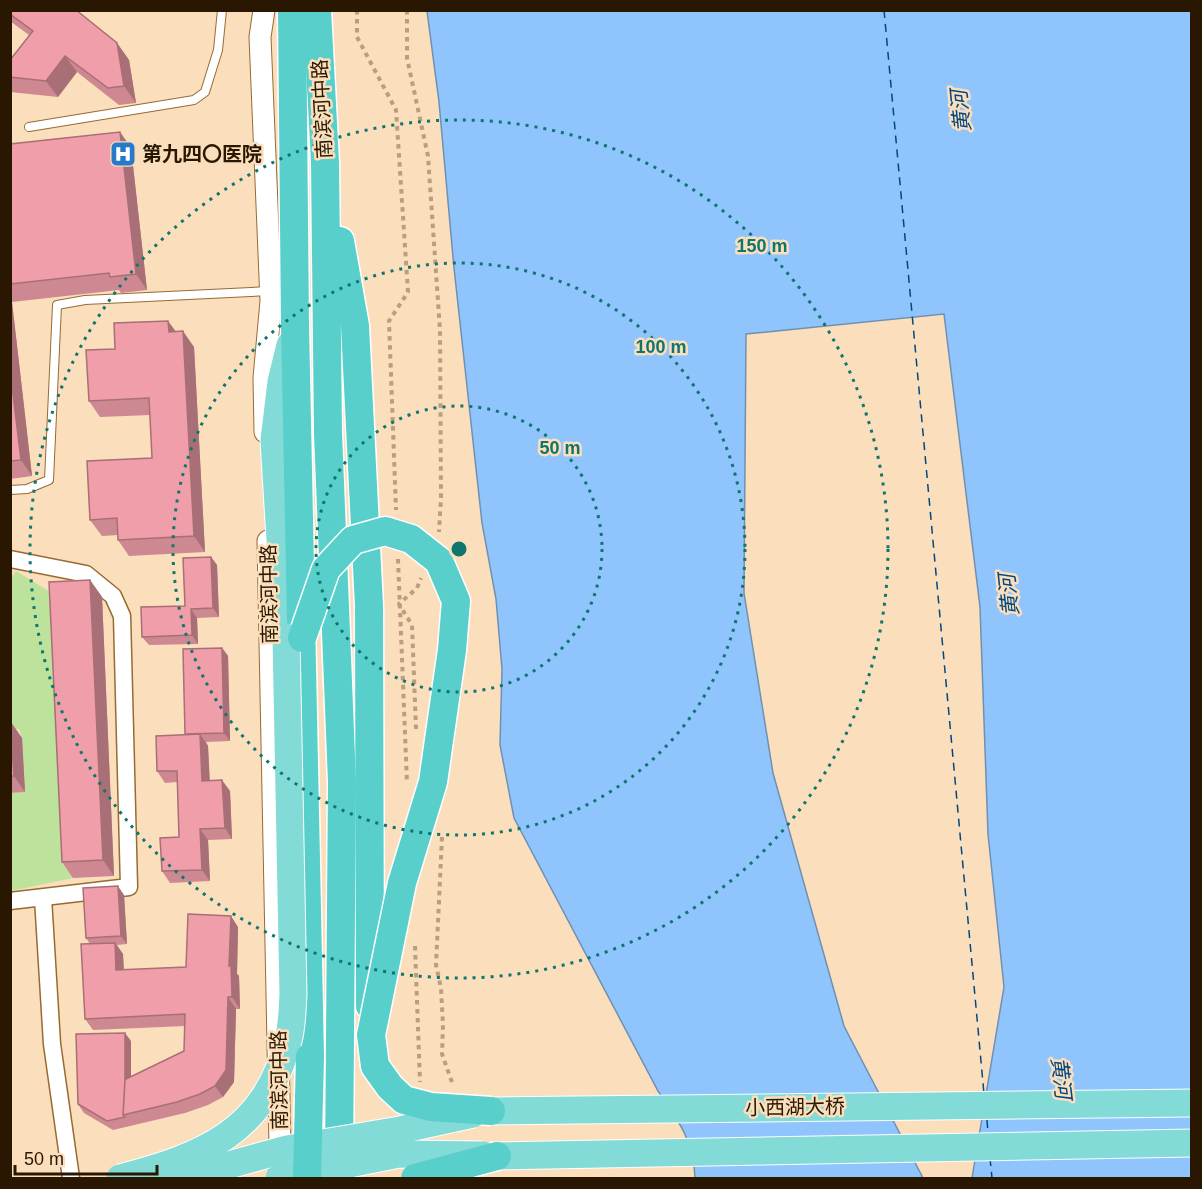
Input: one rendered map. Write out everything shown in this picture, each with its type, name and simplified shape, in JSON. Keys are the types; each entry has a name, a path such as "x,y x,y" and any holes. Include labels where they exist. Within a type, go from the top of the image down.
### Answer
{"highway":[{"name":"南滨河中路","path":"292,10 295,324 294,637 310,1057 307,1179"},
{"name":"南滨河中路","path":"317,10 325,162 328,433 342,782 339,1179"},
{"path":"325,162 355,326 369,606 370,1035 375,1066 390,1087 404,1100 431,1107 491,1111"},
{"path":"294,637 326,569 353,540 385,531 411,539 439,561 456,601 452,650 434,782 402,883 370,1035"},
{"path":"415,1179 497,1156"}],"main road":[{"path":"120,1179 191,1156 234,1132 251,1116 268,1093 283,1059 289,1038 293,995 294,637"},
{"name":"小西湖大桥","path":"182,1179 287,1149 400,1130 491,1111 1191,1103"},
{"path":"278,1179 399,1154 497,1156 1191,1143"}],"street":[{"name":"南滨河中路","path":"264,10 260,38 270,291 264,378 280,1146 278,1179"},
{"path":"10,901 129,886 122,616 112,596 86,574 11,558"},
{"path":"43,898 52,1044 70,1179"},
{"path":"166,1179 280,1146"}],"lane":[{"path":"29,128 194,100 205,92 218,50 222,10"},
{"path":"10,490 27,489 49,480 57,305 85,300 270,291"}],"path":[{"path":"357,10 357,37 396,110 408,292 389,321 396,522"},
{"path":"407,10 407,58 428,156 440,330 441,496 438,542"},
{"path":"398,557 407,784"},
{"path":"399,604 417,588 426,569"},
{"path":"399,604 412,625 416,731"},
{"path":"442,833 443,853 436,965 441,988 442,1054 454,1088"},
{"path":"414,936 420,1083"}],"green space":[{"path":"16,571 60,598 73,878 11,891 11,793 25,792 22,738 19,729 10,729 10,580"}],"water":[{"name":"黄河","path":"427,11 1191,11 1191,1178 972,1178 1004,987 988,834 980,607 944,314 746,334 744,593 773,773 844,1026 923,1178 695,1178 692,1153 684,1132 658,1091 514,818 500,745 502,669 496,599 482,523 454,268 439,102"}],"building":[{"path":"10,10 76,10 117,43 124,86 108,88 65,56 46,81 10,77 10,60 33,31 10,14"},
{"path":"120,132 136,274 110,277 109,273 10,284 10,144"},
{"path":"168,321 169,332 183,331 194,536 118,540 117,518 90,520 87,461 152,458 149,398 89,401 86,350 115,349 114,323"},
{"path":"10,370 21,460 10,461"},
{"path":"211,557 213,608 191,609 192,635 142,637 141,607 185,606 183,558"},
{"path":"90,580 103,860 62,862 49,582"},
{"path":"222,648 224,733 185,734 183,649"},
{"path":"10,722 14,776 10,776"},
{"path":"200,734 202,781 222,780 225,828 200,829 202,870 162,871 160,838 179,837 177,771 157,771 156,736"},
{"path":"118,886 121,936 86,938 83,888"},
{"path":"188,914 231,916 229,966 231,965 232,997 228,997 226,1070 215,1086 200,1094 123,1115 124,1080 184,1051 185,1014 85,1019 81,944 115,943 116,970 186,967"},
{"path":"125,1033 123,1115 125,1117 107,1121 78,1104 76,1034"}],"ferry route":[{"path":"884,10 984,1094"},
{"path":"987,1120 988,1133"},
{"path":"990,1158 992,1178"}],"place":[{"name":"第九四〇医院","path":"123,154"}]}
